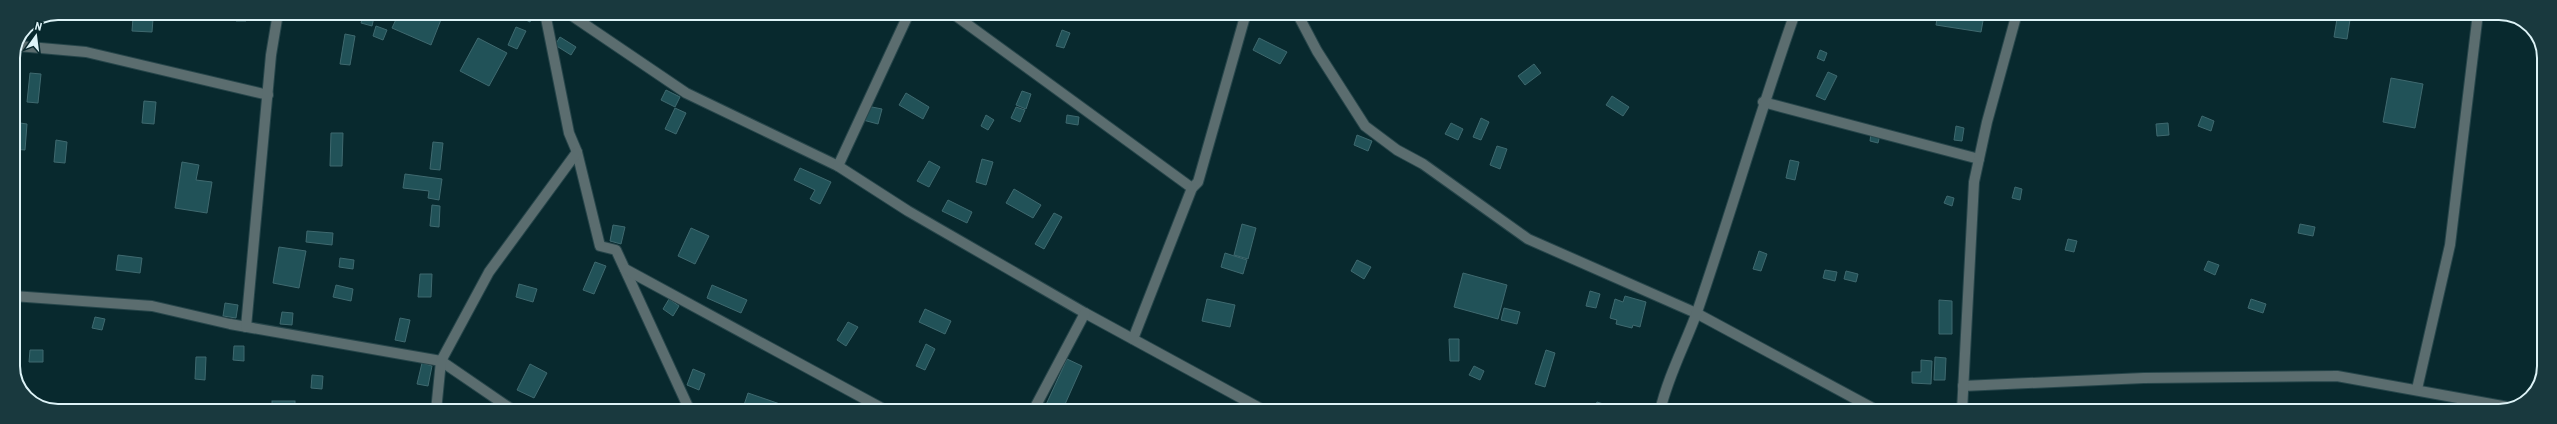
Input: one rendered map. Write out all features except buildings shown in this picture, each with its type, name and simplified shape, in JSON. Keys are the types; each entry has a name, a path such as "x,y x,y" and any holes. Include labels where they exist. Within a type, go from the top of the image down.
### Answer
{"street":[{"path":"246,327 268,95 277,20"},
{"path":"546,20 569,133 576,152 600,246 616,250 687,404"},
{"path":"578,20 686,93 838,166 908,212 1085,313 1252,404"},
{"path":"838,166 906,20"},
{"path":"962,20 1192,188"},
{"path":"1133,339 1192,188 1198,182 1244,20"},
{"path":"1301,20 1317,51 1365,126 1398,150 1423,164 1528,239 1696,313 1865,404"},
{"path":"1662,404 1665,390 1696,313 1764,102 1793,20"},
{"path":"1962,404 1974,182 2015,20"},
{"path":"2417,389 2450,245 2477,20"},
{"path":"22,46 86,52 268,95"},
{"path":"1764,102 1979,159"},
{"path":"437,404 441,361 489,272 576,152"},
{"path":"625,269 874,404"},
{"path":"20,297 152,306 246,327 441,361 504,404"},
{"path":"1037,404 1085,313"},
{"path":"1963,386 2144,378 2336,376 2417,389 2489,404"}]}
